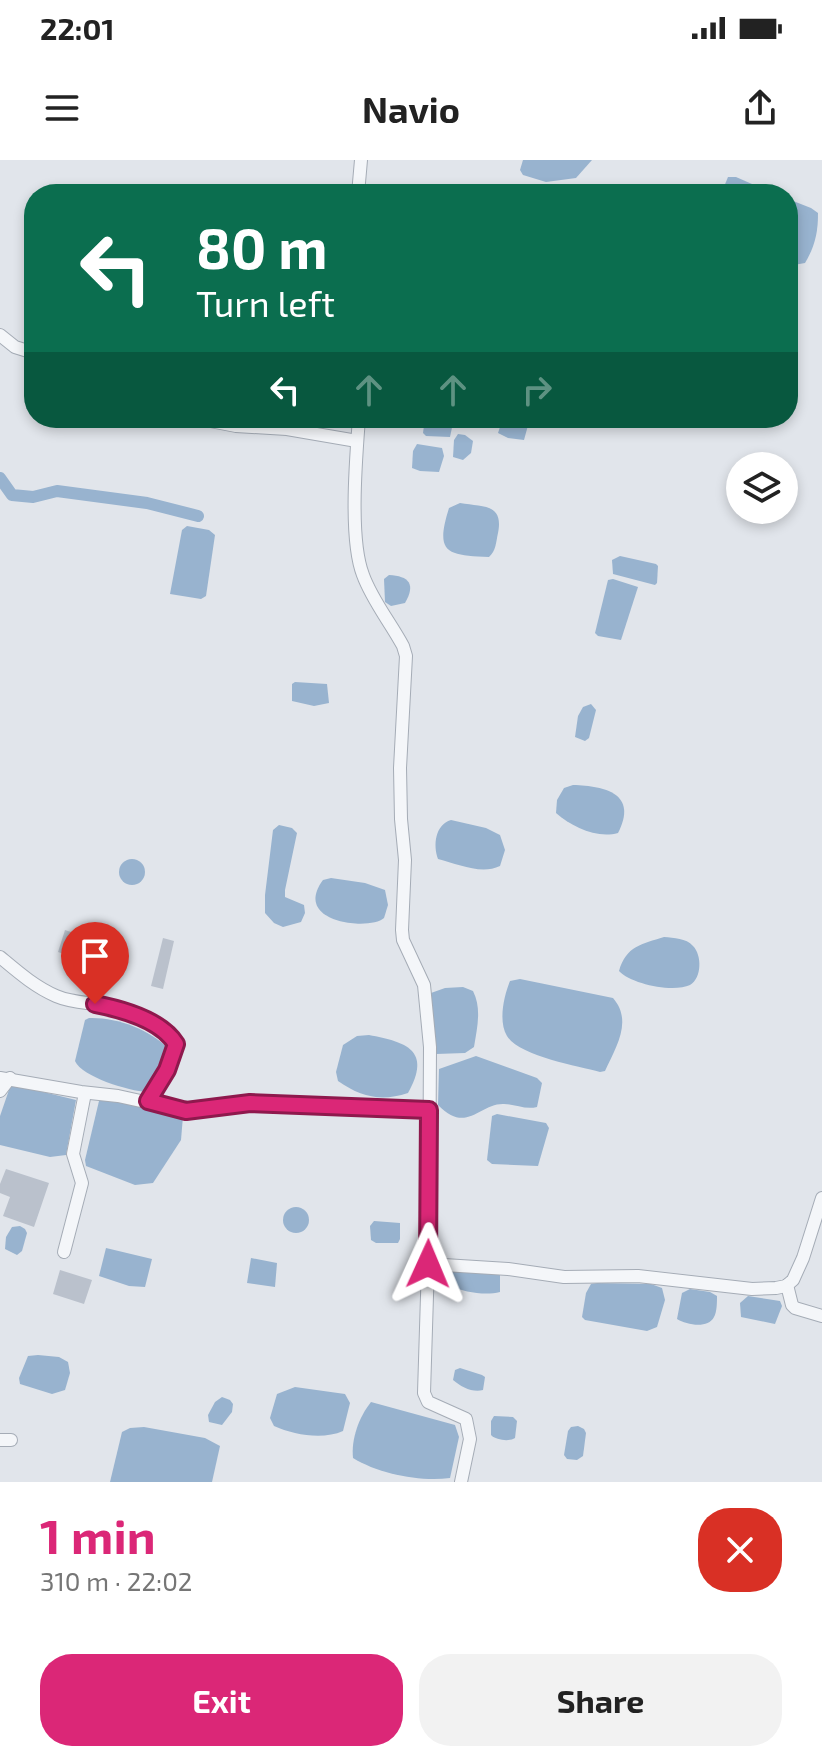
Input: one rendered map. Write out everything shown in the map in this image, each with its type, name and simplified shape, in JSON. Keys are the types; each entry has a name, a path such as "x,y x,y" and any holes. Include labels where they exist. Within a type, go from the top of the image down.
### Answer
{"street":[{"path":"359,184 361,160"},
{"path":"0,335 24,350"},
{"path":"270,428 357,441"},
{"path":"358,428 355,528 358,557 363,575 406,656 400,768 405,860 402,930 403,940 424,985 430,1047 424,1393 428,1402 466,1419 470,1439 461,1482"},
{"path":"0,957 31,983 59,998 112,1007 170,1035 176,1044 167,1070 148,1101"},
{"path":"0,1091 5,1078 148,1101 186,1111 250,1103 429,1110"},
{"path":"64,1252 82,1183 73,1154 85,1093"},
{"path":"428,1264 508,1269 564,1277 638,1276 752,1289 787,1285 793,1280 803,1258 822,1198"},
{"path":"787,1285 795,1308 822,1316"}],"water":[{"path":"523,160 592,160 576,178 546,182 523,175 520,170"},
{"path":"728,177 736,177 752,184 725,184"},
{"path":"798,203 818,213 815,239 805,263 798,264"},
{"path":"424,428 452,428 450,437 426,436"},
{"path":"500,428 527,428 524,440 498,433"},
{"path":"458,434 473,441 471,453 463,460 453,457 454,440"},
{"path":"417,444 442,448 444,456 439,472 412,468 413,451"},
{"path":"460,503 490,508 498,516 496,543 489,557 463,555 448,549 444,543 449,508"},
{"path":"187,526 209,530 215,535 206,596 201,599 170,594 182,530"},
{"path":"620,556 656,564 657,583 613,574 612,560"},
{"path":"389,575 409,582 410,591 405,603 391,606 385,602 384,579"},
{"path":"608,580 638,587 621,640 595,633"},
{"path":"292,684 327,684 329,703 314,706 292,701"},
{"path":"591,704 596,710 589,738 585,741 575,737 578,716 583,707"},
{"path":"573,785 607,790 621,801 623,820 618,833 602,834 585,830 556,813 557,800 564,788"},
{"path":"451,820 486,828 500,835 505,850 500,866 477,869 438,859 437,836 442,826"},
{"path":"279,825 292,828 297,833 285,897 304,905 305,913 301,922 283,927 265,913 273,830"},
{"path":"132,859 141,863 145,872 141,881 132,885 123,881 119,872 123,863"},
{"path":"331,878 365,883 385,890 388,905 384,918 364,924 336,920 325,914 317,906 316,895 323,880"},
{"path":"664,937 683,940 696,950 699,972 694,982 673,988 653,986 633,980 619,971 631,951"},
{"path":"520,979 613,998 622,1016 622,1025 618,1043 605,1071 536,1055 507,1036 502,1016 504,1001 510,981"},
{"path":"463,987 473,991 477,1005 474,1047 465,1053 436,1054 431,993"},
{"path":"89,1018 132,1026 168,1048 166,1060 147,1092 107,1082 79,1067 75,1061 85,1020"},
{"path":"369,1035 394,1041 411,1050 417,1067 408,1093 389,1097 372,1096 338,1081 336,1072 343,1045 357,1036"},
{"path":"476,1056 537,1078 542,1083 537,1107 504,1104 465,1118 448,1114 438,1105 439,1069"},
{"path":"11,1084 76,1100 66,1155 50,1157 0,1145 0,1116"},
{"path":"103,1099 183,1116 181,1140 153,1183 135,1185 86,1166 99,1101"},
{"path":"497,1114 546,1123 549,1128 538,1166 492,1164 487,1160 492,1116"},
{"path":"296,1207 305,1211 309,1220 305,1229 296,1233 287,1229 283,1220 287,1211"},
{"path":"374,1221 400,1223 398,1243 376,1243 371,1240 370,1226"},
{"path":"20,1226 27,1233 22,1251 17,1255 5,1249 6,1237 12,1227"},
{"path":"106,1248 152,1259 145,1287 129,1286 99,1276"},
{"path":"251,1258 277,1263 275,1287 247,1283"},
{"path":"452,1270 500,1275 500,1292 475,1293 450,1286"},
{"path":"591,1284 651,1284 662,1288 665,1300 657,1327 647,1331 585,1320 582,1317 586,1293"},
{"path":"690,1289 717,1296 717,1307 711,1321 692,1324 677,1319 682,1293"},
{"path":"748,1296 780,1301 782,1306 775,1324 741,1317 740,1303"},
{"path":"28,1356 59,1357 68,1362 70,1373 65,1390 52,1394 20,1384 19,1378"},
{"path":"460,1368 485,1377 483,1390 467,1389 453,1380 455,1370"},
{"path":"295,1387 345,1394 350,1403 343,1431 308,1435 274,1426 270,1418 277,1394"},
{"path":"222,1397 233,1404 232,1412 222,1425 209,1422 208,1415 215,1402"},
{"path":"371,1402 455,1425 459,1437 450,1478 400,1476 353,1458 357,1428"},
{"path":"494,1416 513,1417 517,1421 515,1438 503,1440 491,1435"},
{"path":"578,1426 586,1433 583,1456 577,1460 567,1459 564,1455 568,1431"},
{"path":"144,1427 205,1438 220,1446 212,1482 110,1482 122,1432"}],"building":[{"path":"65,930 80,935 73,957 58,952"},
{"path":"163,938 174,941 163,989 151,986"},
{"path":"6,1169 49,1183 34,1227 3,1216 10,1197 0,1193"},
{"path":"60,1270 92,1280 84,1304 53,1294"}],"waterway":[{"path":"0,478 12,495 33,497 57,491 147,503 198,516"}],"route":[{"path":"95,1004 112,1007 152,1024 170,1035 176,1044 167,1070 148,1101 186,1111 250,1103 429,1110 428,1264"}]}
